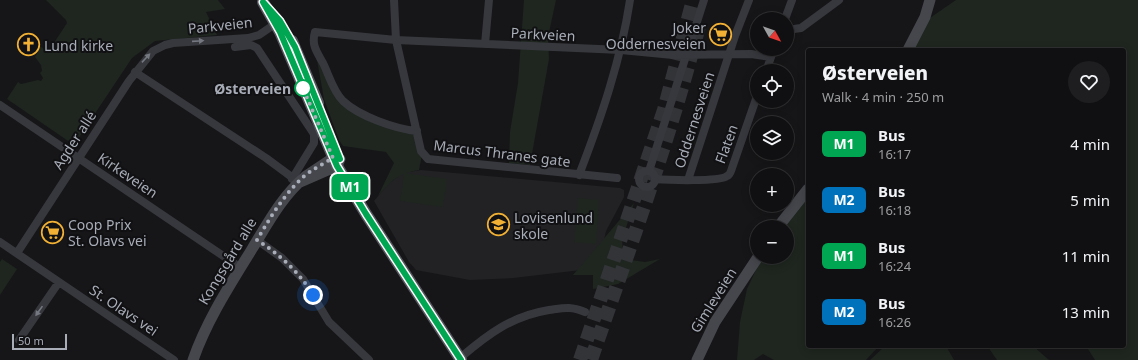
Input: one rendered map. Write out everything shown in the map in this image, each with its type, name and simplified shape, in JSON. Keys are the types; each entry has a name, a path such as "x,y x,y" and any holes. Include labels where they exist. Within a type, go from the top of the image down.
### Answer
{"main road":[{"path":"262,1 278,23 338,163 366,214 460,359"}],"street":[{"name":"Marcus Thranes gate","path":"394,0 396,40 421,151 428,160 617,178"},
{"path":"485,44 489,0"},
{"path":"579,175 592,142 621,50 630,0"},
{"name":"Oddernesveien","path":"649,171 704,0"},
{"name":"Oddernesveien","path":"688,180 729,55 749,0"},
{"path":"788,12 792,0"},
{"path":"794,30 801,28 839,0"},
{"path":"909,48 925,17 930,0"},
{"name":"Parkveien","path":"160,47 173,43 248,38 259,34 278,23"},
{"name":"Parkveien","path":"417,131 397,127 372,118 343,101 312,41 315,32 396,40 621,50 650,54 751,54 771,57"},
{"path":"135,72 260,154 295,181 314,143 314,134 257,48 251,45 235,47"},
{"name":"Agder allé","path":"17,253 78,157 135,72 150,54 160,47"},
{"path":"768,64 771,57"},
{"name":"Kirkeveien","path":"0,105 241,268"},
{"name":"Flaten","path":"656,179 722,179 727,176 732,168 753,108"},
{"name":"Kongsgård alle","path":"193,360 212,316 257,240 295,181 338,163"},
{"name":"Oddernesveien","path":"644,171 649,171 654,174 656,179 654,184 650,187 641,186 638,181 639,176 644,171"},
{"path":"784,220 806,192"},
{"path":"257,240 282,258 303,279 329,322 369,360"},
{"name":"St. Olavs vei","path":"0,242 174,360"},
{"name":"Gimleveien","path":"697,360 715,322 753,264"},
{"path":"19,340 59,282"},
{"path":"460,359 473,346 510,321 521,316 533,312 572,307 585,312"}],"shaded area":[{"path":"46,0 218,0 225,9 206,12 217,35 155,41 132,58 74,145 7,99 18,82 21,84 38,80 41,81 43,78 40,73 42,71 41,65 35,57 38,52 35,49 38,45 44,49 50,49 67,23 66,20"},
{"path":"524,0 556,0 548,37 549,59 530,165 509,163 510,132 518,83"},
{"path":"956,0 1138,0 1138,360 1095,360 1087,348 1126,348 1126,48 906,48 924,22"},
{"path":"317,60 352,108 417,131 422,155 419,170 396,178 378,196 394,163 386,152 343,146 339,140 324,99"},
{"name":"Lovisenlund skole","path":"421,170 620,188 624,190 624,197 606,231 598,268 513,278 470,280 416,270 409,262 374,201 388,184 403,173"},
{"path":"404,173 447,179 443,207 400,201"},
{"path":"806,183 806,348 877,348 866,360 774,360 763,354 754,360 737,360 740,322 747,289 759,264 794,264 794,220 783,220 788,212 794,212 794,203"},
{"path":"578,198 599,200 596,244 574,242"},
{"path":"634,203 622,240 624,259 645,262 660,259 618,284 593,289 593,275 573,275"},
{"path":"2,259 17,269 0,295 0,262"},
{"path":"883,348 947,348 954,360 870,360"},
{"path":"990,348 1035,348 1049,360 997,360"}],"tunnel":[{"path":"580,360 664,110 693,0"},
{"path":"591,360 662,152 688,68 699,26"}],"bus line":[{"name":"M1","path":"340,159 295,47 286,29 263,2 280,32 337,166 341,170 366,214 461,360"}],"place":[{"name":"Joker Oddernesveien","path":"721,35"},
{"name":"Lund kirke","path":"29,45"},
{"name":"Østerveien","path":"303,88"},
{"name":"Lovisenlund skole","path":"499,225"},
{"name":"Coop Prix St. Olavs vei","path":"52,232"}],"route":[{"path":"303,88 302,86 333,158 302,179 291,190 277,208 257,240 282,258 303,279 313,295"}]}
